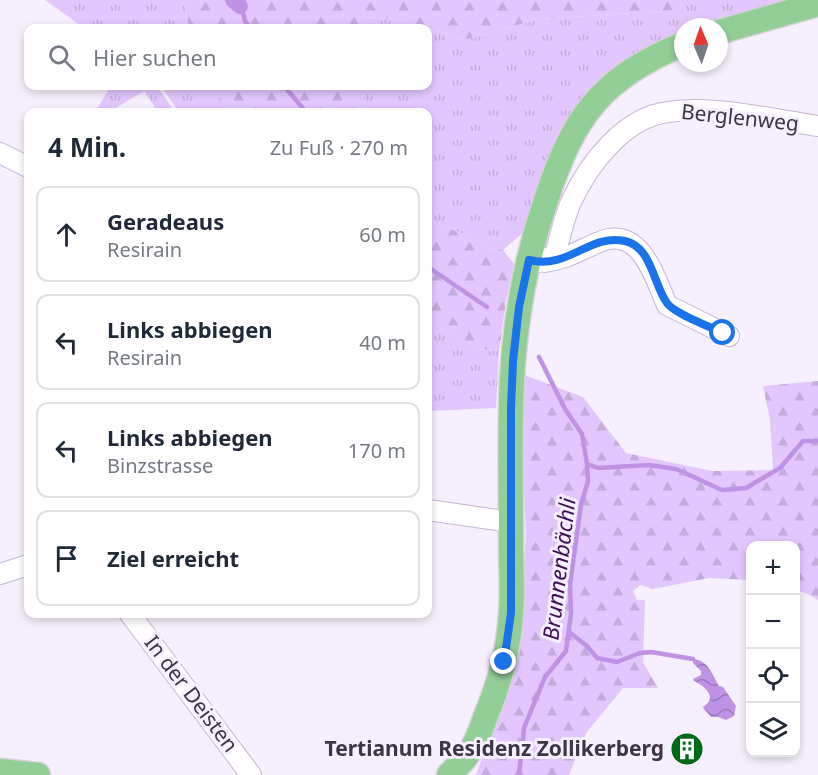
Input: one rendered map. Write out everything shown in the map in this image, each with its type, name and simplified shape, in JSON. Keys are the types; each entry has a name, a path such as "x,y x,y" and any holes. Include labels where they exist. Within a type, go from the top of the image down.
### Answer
{"main road":[{"path":"728,29 818,4"},
{"path":"449,775 471,750 494,697 504,662 511,613 513,361 519,307 534,261 556,167 582,118 597,99 616,81 650,58 674,48"},
{"path":"0,771 38,775"}],"street":[{"name":"Berglenweg","path":"534,261 555,255 570,204 587,171 622,133 645,118 666,112 705,110 818,126"},
{"path":"0,153 24,165"},
{"path":"534,261 566,259 600,241 626,241 636,246 649,262 668,305 729,336"},
{"path":"432,511 511,522"},
{"path":"0,574 24,567"},
{"name":"In der Deisten","path":"133,618 251,775"}],"green space":[{"path":"45,0 184,0 188,24 78,24"},
{"path":"184,0 686,0 678,10 539,19 464,40 432,29 432,24 414,24 394,19 363,17 362,24 188,24"},
{"path":"686,0 806,0 728,22 728,18 674,18 674,41 586,96 565,124 548,159 525,231 503,250 490,248 432,221 432,108 365,108 363,90 432,90 432,29 464,40 539,19 678,10"},
{"path":"362,17 394,19 414,24 362,24"},
{"path":"109,90 160,90 172,108 155,108 144,91 116,108 97,108"},
{"path":"164,90 213,90 228,108 176,108"},
{"path":"213,90 363,90 365,108 228,108"},
{"path":"432,221 490,248 503,250 514,264 499,351 481,349 432,324"},
{"path":"432,324 481,349 499,351 496,408 432,411"},
{"path":"522,374 583,397 626,453 712,471 773,470 770,420 763,386 818,381 818,600 800,591 800,541 746,541 746,580 709,578 653,589 641,585 633,591 637,600 645,600 643,662 658,688 623,688 586,733 569,775 476,775 500,707 521,621 526,534 521,421"}],"water":[{"path":"693,659 706,665 719,686 723,687 736,706 734,716 726,720 711,717 704,709 710,696 703,686 693,679 701,675 701,671 693,663"}],"waterway":[{"path":"233,0 240,6"},
{"path":"240,0 247,24"},
{"path":"287,90 303,108"},
{"path":"432,270 487,307"},
{"path":"539,357 565,409 582,434 587,464 598,468 649,465 676,469 722,490 746,488 780,468 803,441 818,441"},
{"name":"Brunnenbächli","path":"519,775 524,728 545,677 566,651 571,614 570,584 581,505 588,481 587,464"},
{"path":"569,632 587,646 597,658 617,662 640,653 651,652 693,659"}],"place":[{"name":"Tertianum Residenz Zollikerberg","path":"687,749"}],"route":[{"path":"504,662 511,613 513,361 519,307 529,260 539,262 566,259 600,241 626,241 636,246 649,262 668,305 723,333"}]}
